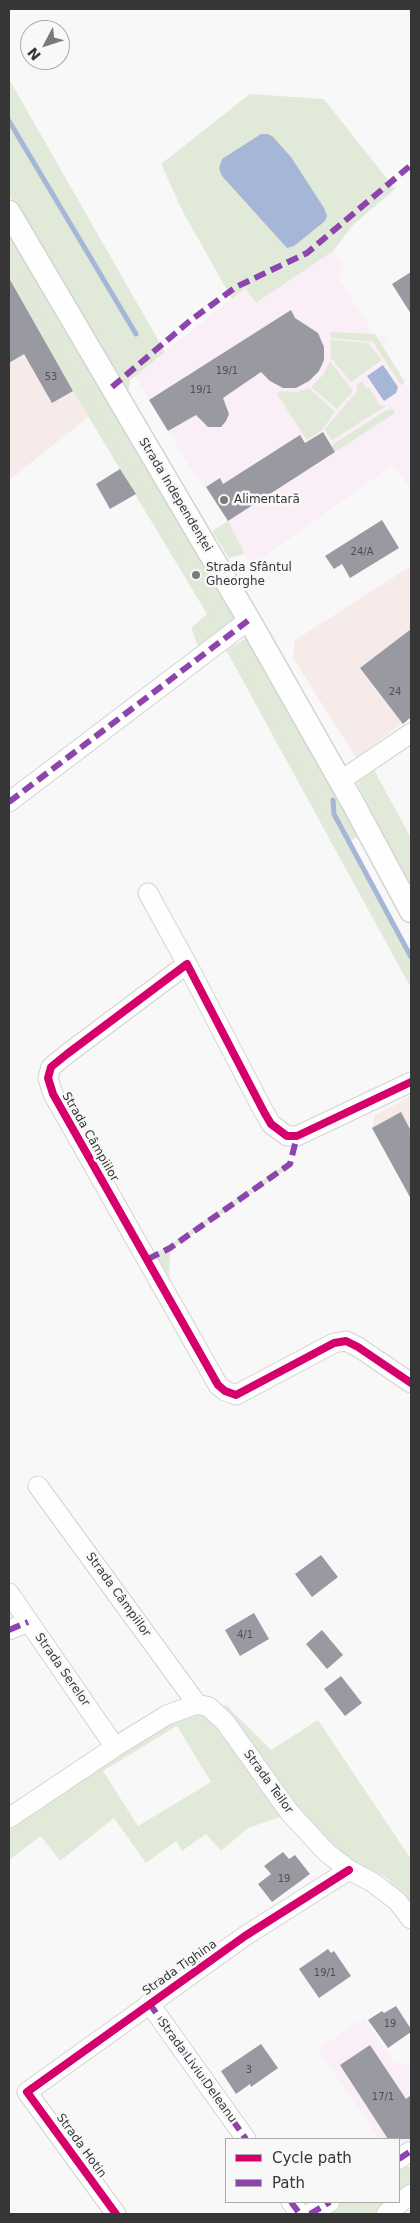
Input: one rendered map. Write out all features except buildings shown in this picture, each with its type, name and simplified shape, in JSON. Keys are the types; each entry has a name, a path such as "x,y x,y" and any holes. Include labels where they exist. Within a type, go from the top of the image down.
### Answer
{"main road":[{"name":"Strada Independenței","path":"9,212 248,620 340,781 411,911"}],"street":[{"path":"9,802 248,620"},
{"path":"340,781 411,733"},
{"path":"148,892 264,1112 272,1124 287,1136 297,1136 411,1082"},
{"name":"Strada Câmpiilor","path":"186,964 51,1068 48,1078 53,1094 218,1385 225,1391 236,1395 334,1343 346,1341 411,1383"},
{"name":"Strada Câmpiilor","path":"38,1486 197,1704"},
{"name":"Strada Serelor","path":"9,1593 115,1747"},
{"path":"9,1630 28,1622"},
{"path":"9,1818 115,1747 167,1715 197,1704"},
{"name":"Strada Teilor","path":"197,1704 210,1707 225,1722 290,1812 326,1852 397,1901 411,1919"},
{"name":"Strada Tighina","path":"27,2092 245,1936 350,1870"},
{"name":"Strada Liviu Deleanu","path":"149,2003 245,2138"},
{"name":"Strada Hotin","path":"27,2092 116,2214"},
{"path":"400,2158 411,2151"},
{"path":"400,2203 411,2194"},
{"path":"292,2203 300,2214"},
{"path":"310,2214 328,2203"},
{"path":"386,2214 400,2203"}],"path":[{"path":"9,261 225,638 411,977"}],"shaded area":[{"path":"333,251 345,270 337,276 377,338 384,334 389,341 382,346 411,392 411,490 393,465 251,566 228,521 206,487 197,479 135,376 245,288 256,303"},
{"path":"9,278 90,416 9,480"},
{"path":"411,566 411,717 356,758 293,658 295,640"},
{"path":"411,1096 411,1199 372,1128 375,1115"},
{"path":"364,2018 394,2063 411,2065 411,2139 400,2147 400,2138 378,2138 318,2049"}],"green space":[{"path":"9,79 165,352 130,380 129,389 125,390 9,195"},
{"path":"250,94 324,99 395,189 353,225 333,251 256,303 245,288 232,299 183,212 161,164"},
{"path":"9,230 237,620 199,648 191,628 207,614 73,391 9,278"},
{"path":"331,332 375,334 405,382 401,385 373,342 332,338 330,336"},
{"path":"330,340 368,343 382,360 351,382 331,358"},
{"path":"330,361 353,391 337,409 311,387 323,375"},
{"path":"362,381 366,388 369,387 380,405 386,406 332,440 325,429 357,391 357,385"},
{"path":"309,388 335,412 322,430 307,440 277,394 281,391 296,392"},
{"path":"393,409 395,413 335,452 332,447 333,444 387,410"},
{"path":"228,521 245,554 229,558 212,531"},
{"path":"248,637 363,834 348,842 411,962 411,988 226,650"},
{"path":"374,770 411,838 411,886 357,783"},
{"path":"286,1164 289,1167 170,1250 169,1281 153,1254 167,1247"},
{"path":"225,1704 271,1750 318,1720 411,1859 411,1908 388,1879 347,1857 305,1818 224,1710"},
{"path":"200,1712 214,1718 283,1816 248,1828 221,1851 206,1834 182,1851 176,1841 146,1863 114,1818 60,1861 41,1836 9,1860 9,1825 173,1718","holes":["177,1726 211,1782 138,1826 103,1771"]},
{"path":"400,2165 411,2167 411,2186 400,2196"},
{"path":"340,2203 392,2203 377,2214 322,2214"}],"water":[{"path":"261,134 268,134 273,137 291,157 324,208 327,216 325,221 294,246 287,248 222,176 219,168 222,159"},
{"path":"383,365 398,387 396,393 384,401 367,376"}],"waterway":[{"path":"9,121 136,334"},
{"path":"333,800 334,814 411,957"}],"marked path":[{"path":"112,387 191,320 236,287 307,253 411,165"},
{"path":"9,802 249,620"},
{"path":"148,1259 170,1248 290,1164 297,1136"},
{"path":"9,1630 28,1622"},
{"path":"149,2003 245,2138"},
{"path":"400,2158 411,2151"},
{"path":"292,2203 300,2214"},
{"path":"310,2214 328,2203"}],"cycle path":[{"path":"411,1082 297,1136 287,1136 271,1124 264,1112 187,964 51,1067 48,1078 53,1094 218,1385 225,1391 236,1395 334,1343 346,1341 411,1383"},
{"path":"116,2214 27,2092 245,1936 349,1870"}],"place":[{"name":"Alimentară","path":"224,500"},
{"name":"Strada Sfântul Gheorghe","path":"196,575"}]}
